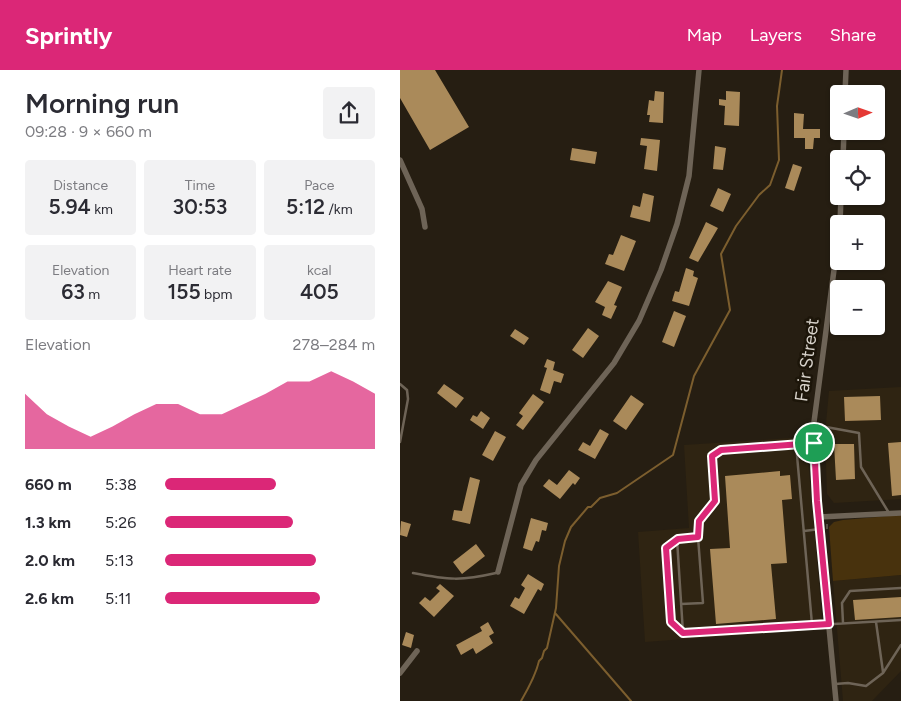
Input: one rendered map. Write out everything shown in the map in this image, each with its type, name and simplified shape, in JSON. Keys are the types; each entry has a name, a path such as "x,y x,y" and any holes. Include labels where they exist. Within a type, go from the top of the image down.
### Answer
{"street":[{"path":"498,572 521,485 536,460 614,363 638,321 661,270 677,224 689,176 699,70"},
{"path":"845,85 846,70"},
{"path":"400,160 422,209 425,227"},
{"name":"Fair Street","path":"834,270 814,425 814,464 836,701"},
{"path":"819,517 901,513"},
{"path":"400,672 417,651"}],"lane":[{"path":"400,384 407,390 408,399 400,442"},
{"path":"814,425 859,432 861,467 890,514"},
{"path":"682,604 703,602 698,537 699,521 715,501 712,456 721,450 814,443"},
{"path":"796,444 812,625"},
{"path":"804,531 820,529"},
{"path":"698,537 678,539 666,548 671,622 683,633 901,620"},
{"path":"678,539 683,633"},
{"path":"414,572 448,580 498,572"},
{"path":"843,623 842,603 850,591 901,588"},
{"path":"876,622 878,651 883,673"},
{"path":"835,684 848,683 866,686 883,673 901,645"}],"path":[{"path":"827,524 828,531"}],"shaded area":[{"path":"901,387 901,499 834,503 827,494 825,434 829,391"},
{"path":"806,437 823,629 645,642 638,532 689,528 684,445"},
{"path":"901,515 901,575 833,581 829,527 834,522"},
{"path":"901,575 901,671 872,701 843,701 833,581"}],"building":[{"path":"400,70 435,70 469,127 430,150 400,98"},
{"path":"655,91 664,92 663,123 649,122 650,115 647,115 649,100 654,101"},
{"path":"726,91 740,92 739,126 724,125 725,106 719,105 719,99 726,100"},
{"path":"794,113 804,114 803,129 820,129 820,138 814,138 813,149 805,149 805,138 794,138"},
{"path":"641,138 660,140 657,171 644,169 647,146 640,145"},
{"path":"715,146 726,148 723,170 713,169"},
{"path":"572,148 597,152 595,164 570,160"},
{"path":"793,164 802,167 794,191 785,188"},
{"path":"718,188 731,194 723,212 710,206"},
{"path":"643,193 654,196 650,222 630,217 633,205 640,207"},
{"path":"706,222 718,228 698,262 689,258"},
{"path":"621,235 636,241 624,271 605,264 609,254 613,255"},
{"path":"686,268 694,271 693,276 698,278 689,306 672,301 675,291 679,292"},
{"path":"608,281 622,287 614,305 617,306 611,319 602,315 605,307 595,302"},
{"path":"674,311 686,316 674,347 662,342"},
{"path":"588,328 599,336 583,358 572,350"},
{"path":"515,329 529,338 524,345 510,336"},
{"path":"547,359 555,362 553,370 564,374 561,383 554,381 550,394 540,390 547,368 544,367"},
{"path":"444,384 464,398 456,408 437,393"},
{"path":"533,394 544,402 523,430 516,425 523,416 519,413"},
{"path":"631,395 644,404 626,430 613,421"},
{"path":"880,396 881,420 845,421 844,397"},
{"path":"481,411 490,418 483,429 470,420 473,415 477,417"},
{"path":"600,429 609,434 595,459 578,450 583,442 590,446"},
{"path":"495,431 506,437 493,461 482,455"},
{"path":"901,442 901,495 892,496 888,443"},
{"path":"834,444 854,444 855,479 836,480"},
{"path":"569,470 580,478 575,485 573,483 560,499 543,486 549,479 557,485"},
{"path":"780,471 780,476 790,475 792,499 782,500 787,563 771,564 776,619 716,624 710,549 730,548 725,476"},
{"path":"470,477 480,480 470,524 452,520 454,510 462,511"},
{"path":"531,518 548,523 546,531 542,530 539,542 536,541 532,551 523,548"},
{"path":"401,521 411,524 407,537 400,535"},
{"path":"476,544 485,556 462,574 453,562"},
{"path":"528,574 544,584 541,591 538,589 524,614 510,606 515,597 519,599 525,588 521,585"},
{"path":"440,584 454,596 434,617 419,603 425,597 430,601 440,591 436,588"},
{"path":"901,597 901,617 855,620 853,600"},
{"path":"488,622 494,633 489,636 493,643 476,654 473,648 461,655 456,645 482,631 480,627"},
{"path":"406,632 414,635 411,648 402,645"}],"waterway":[{"path":"521,701 547,648 556,608 559,566 565,541 571,527 588,507 591,507 600,498 617,493 673,455 694,376 730,310 721,254 736,226 759,195 770,185 779,160 777,106 782,70"},
{"path":"555,613 631,701"}],"route":[{"path":"814,443 817,501 829,624 683,633 671,622 666,548 678,539 698,537 699,521 715,501 712,456 721,450 814,443"}]}
